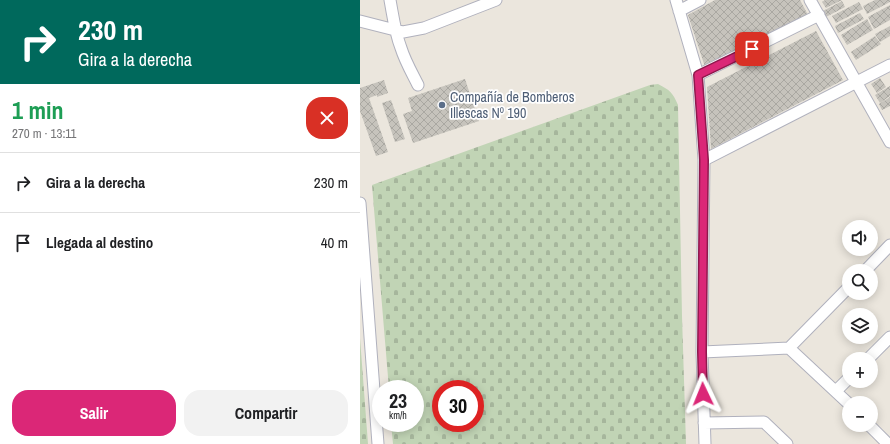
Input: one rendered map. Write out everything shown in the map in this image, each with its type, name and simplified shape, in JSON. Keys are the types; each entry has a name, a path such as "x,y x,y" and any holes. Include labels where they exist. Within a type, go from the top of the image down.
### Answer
{"street":[{"path":"390,0 395,30 406,63 418,85"},
{"path":"360,21 403,32 424,28 496,0"},
{"path":"676,0 698,75 704,160 702,352 705,444"},
{"path":"679,11 700,0"},
{"path":"810,0 890,142"},
{"path":"698,75 819,15"},
{"path":"704,160 890,65"},
{"path":"360,203 378,444"},
{"path":"872,264 890,245"},
{"path":"702,352 789,348 842,294"},
{"path":"875,352 890,337"},
{"path":"789,348 842,397"},
{"path":"836,391 842,385"},
{"path":"704,423 764,422 787,444"},
{"path":"876,432 886,441"}],"green space":[{"path":"658,84 668,90 673,95 678,105 686,444 393,444 392,432 424,432 424,380 388,380 372,185 650,85"},
{"path":"360,338 368,444 360,444"}],"building":[{"path":"715,0 800,0 808,15 705,67 688,15"},
{"path":"825,0 842,0 826,8 822,2"},
{"path":"875,0 890,0 890,2 867,14 863,6"},
{"path":"842,1 845,7 826,17 823,11"},
{"path":"859,2 863,9 836,23 832,16"},
{"path":"890,5 890,20 874,29 868,17"},
{"path":"860,13 864,19 838,33 835,26"},
{"path":"867,19 873,30 847,45 841,35"},
{"path":"890,26 890,36 880,42 875,34"},
{"path":"816,31 843,80 711,149 707,87"},
{"path":"875,36 881,44 856,60 851,52"},
{"path":"880,78 886,87 877,93 871,84"},
{"name":"Compañía de Bomberos Illescas Nº 190","path":"465,79 479,121 413,143 403,114 412,111 408,98"},
{"path":"384,80 388,93 369,98 388,152 376,156 360,111 360,88"},
{"path":"890,86 890,96 880,103 875,95"},
{"path":"890,97 890,106 882,110 879,104"},
{"path":"391,100 405,139 395,142 382,103"}],"place":[{"name":"Compañía de Bomberos Illescas Nº 190","path":"442,105"}],"route":[{"path":"703,394 704,160 698,75 752,49"}]}
